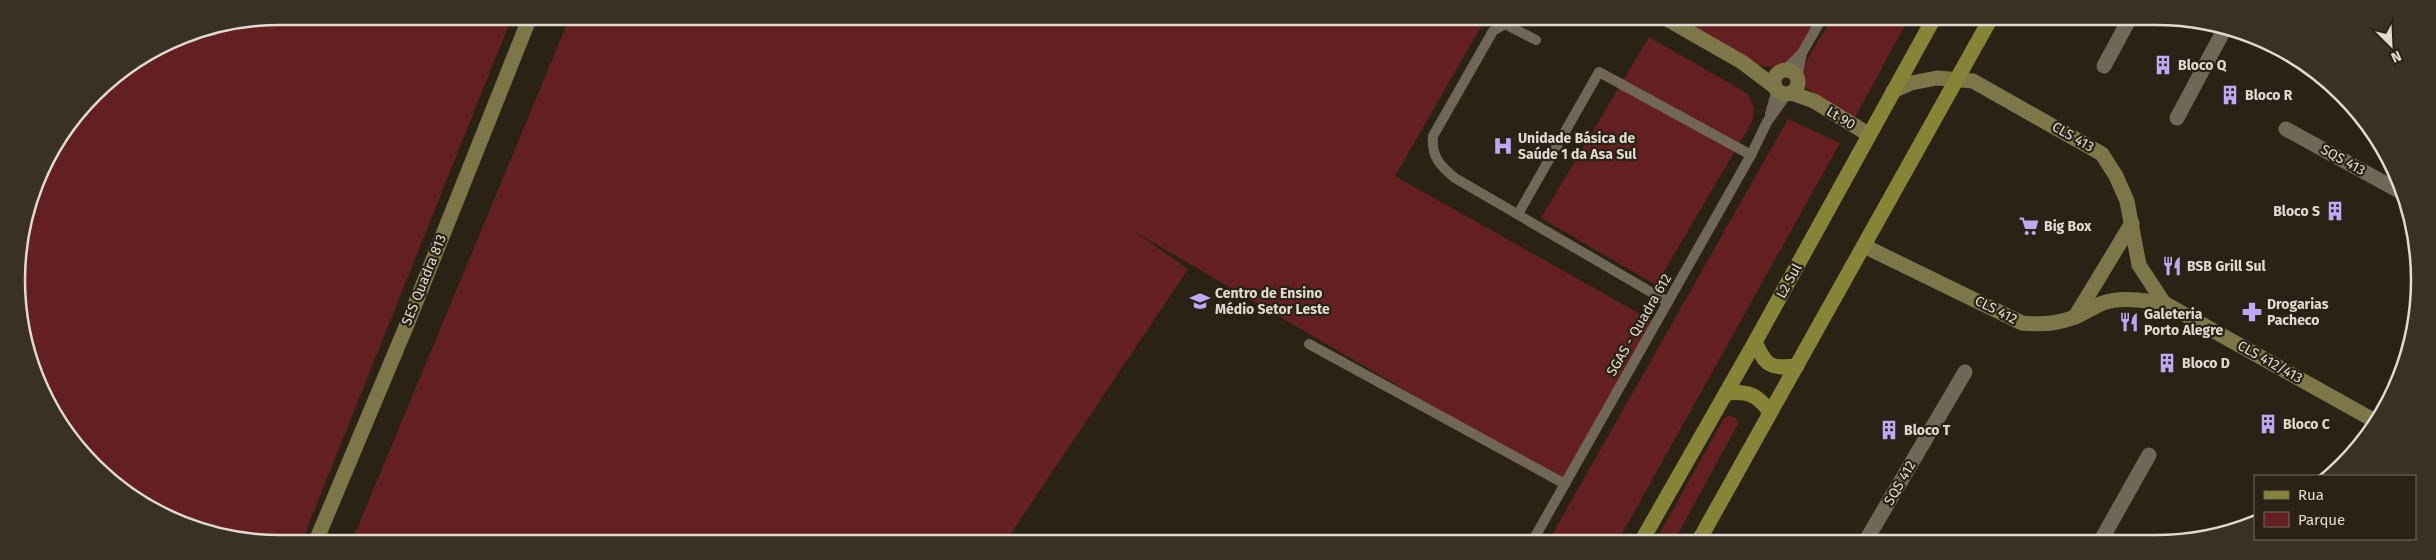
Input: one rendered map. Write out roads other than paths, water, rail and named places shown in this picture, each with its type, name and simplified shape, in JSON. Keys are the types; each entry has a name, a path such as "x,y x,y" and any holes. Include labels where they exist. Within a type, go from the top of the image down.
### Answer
{"main road":[{"name":"L2 Sul","path":"1644,535 1755,342 1841,188 1892,90 1930,25"},
{"path":"1702,535 1987,25"},
{"path":"1755,342 1762,358 1771,366 1781,368 1797,366"},
{"path":"1726,393 1742,391 1753,394 1761,399 1770,412"}],"street":[{"name":"SES Quadra 813","path":"319,535 408,322 526,25"},
{"name":"Lt 90","path":"1677,25 1742,62 1786,84 1868,134"},
{"path":"2104,66 2126,25"},
{"path":"2177,118 2222,34"},
{"name":"CLS 413","path":"1892,90 1928,79 1958,78 1973,81 2102,154 2124,192 2140,266 2164,303"},
{"name":"SQS 413","path":"2286,129 2394,188"},
{"path":"2075,317 2132,223"},
{"name":"CLS 412","path":"1864,246 2022,323 2040,325 2075,317 2104,303 2130,299 2164,303"},
{"name":"CLS 412/413","path":"2164,303 2370,418"},
{"name":"SQS 412","path":"1869,535 1965,372"},
{"path":"2104,535 2149,455"}],"lane":[{"path":"1503,25 1493,31 1432,136 1434,156 1441,167 1455,178 1668,302"},
{"path":"1507,25 1536,40"},
{"path":"1786,84 1818,25"},
{"path":"1518,214 1599,72 1751,155"},
{"name":"SGAS - Quadra 612","path":"1536,535 1751,155 1786,84"},
{"path":"1309,344 1564,484"}],"place":[{"name":"Bloco Q","path":"2163,65"},
{"name":"Bloco R","path":"2230,95"},
{"name":"Unidade Básica de Saúde 1 da Asa Sul","path":"1503,146"},
{"name":"Bloco S","path":"2335,211"},
{"name":"Big Box","path":"2029,226"},
{"name":"BSB Grill Sul","path":"2172,266"},
{"name":"Centro de Ensino Médio Setor Leste","path":"1200,301"},
{"name":"Drogarias Pacheco","path":"2252,312"},
{"name":"Galeteria Porto Alegre","path":"2129,322"},
{"name":"Bloco D","path":"2167,363"},
{"name":"Bloco C","path":"2268,424"},
{"name":"Bloco T","path":"1889,430"}]}
